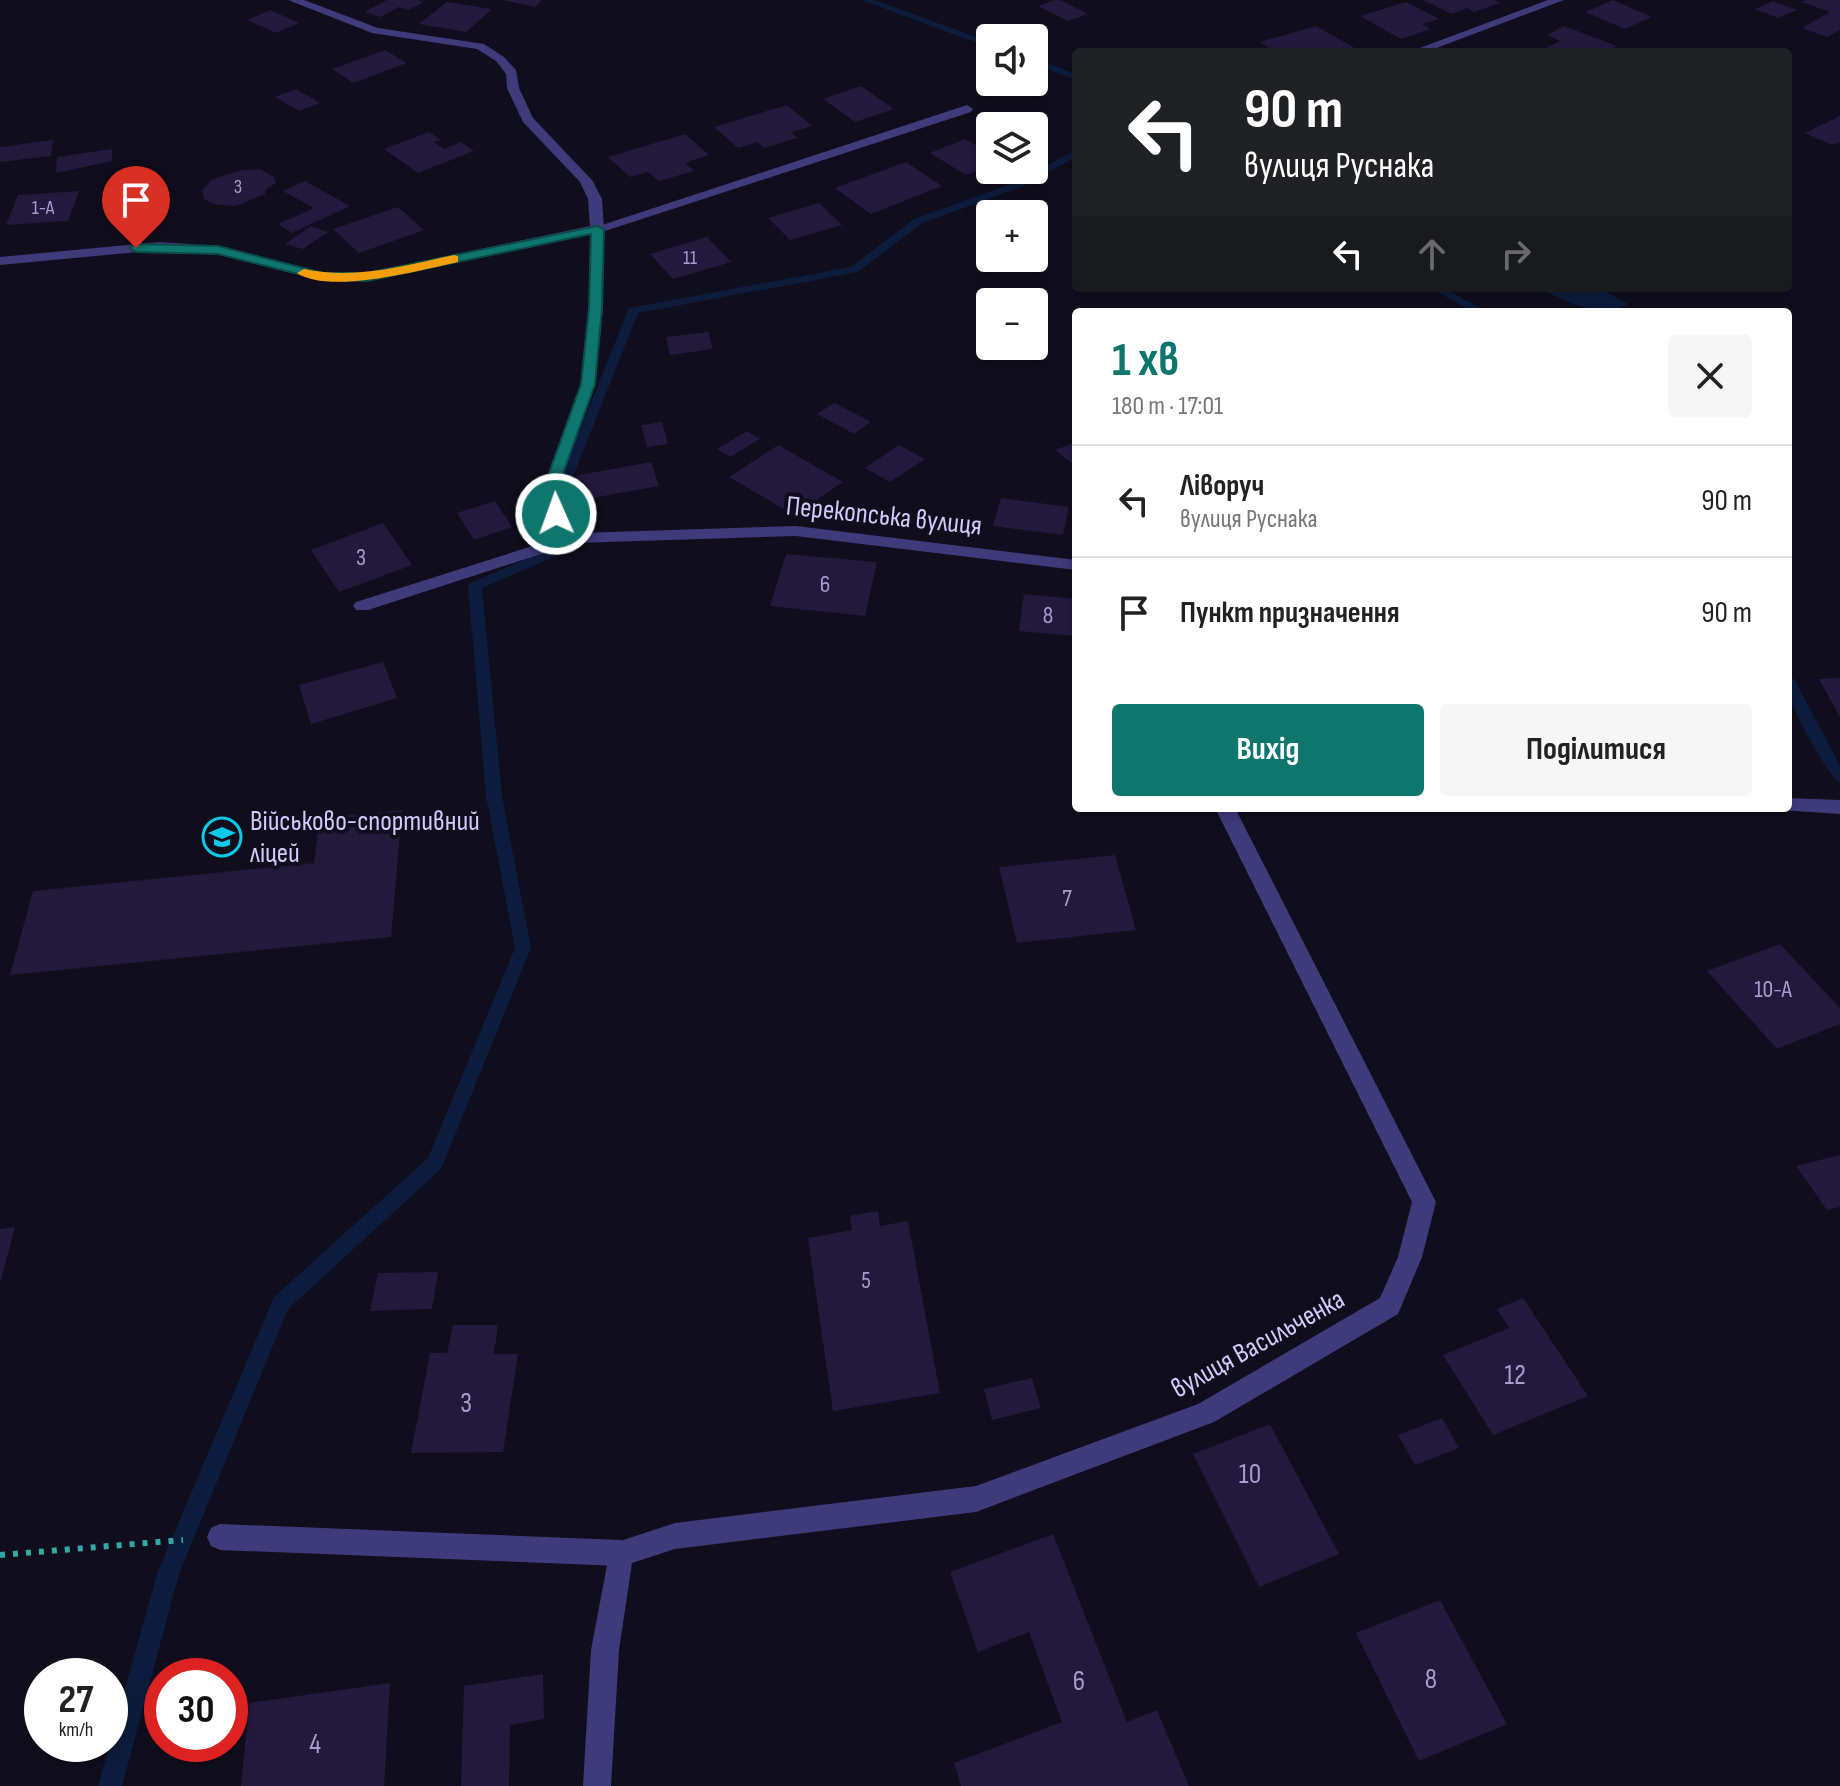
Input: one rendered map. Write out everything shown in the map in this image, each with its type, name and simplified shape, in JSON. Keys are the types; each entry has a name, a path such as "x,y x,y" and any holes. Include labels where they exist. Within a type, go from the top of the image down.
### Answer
{"street":[{"path":"294,0 376,31 480,46 500,59 512,73 513,88 527,119 586,180 595,199 597,229 596,308 588,384 550,490 556,514 574,538"},
{"path":"1426,48 1558,0"},
{"path":"0,261 159,246 218,250 323,277 367,277 597,229 967,109"},
{"name":"Перекопська вулиця","path":"362,606 574,538 796,531 1072,565"},
{"path":"1792,805 1840,807"},
{"name":"вулиця Васильченка","path":"220,1537 620,1553 675,1536 976,1499 1205,1413 1389,1306 1410,1257 1424,1202 1227,812"},
{"path":"597,1786 605,1650 620,1553"}],"path":[{"path":"0,1555 220,1537"}],"water":[{"path":"1547,292 1606,292 1628,304 1619,308 1586,308"}],"building":[{"path":"387,0 424,2 408,10 399,7 380,17 364,12"},
{"path":"502,0 542,0 535,7"},
{"path":"1055,0 1088,14 1068,21 1038,6"},
{"path":"1423,0 1494,0 1500,3 1474,12 1467,8 1452,14"},
{"path":"1613,0 1652,17 1625,29 1585,12"},
{"path":"1840,0 1840,30 1827,37 1802,28 1830,12 1802,2"},
{"path":"1773,1 1797,10 1778,18 1755,9"},
{"path":"447,2 492,9 466,32 419,24"},
{"path":"1406,2 1439,19 1422,24 1431,29 1401,39 1360,16"},
{"path":"270,10 299,23 276,33 247,20"},
{"path":"1316,26 1355,48 1270,48 1260,42"},
{"path":"1564,26 1617,46 1546,48 1560,41 1547,35"},
{"path":"385,50 407,63 353,83 332,69"},
{"path":"861,86 894,109 855,122 823,99"},
{"path":"296,89 320,103 299,111 275,97"},
{"path":"787,105 812,126 791,132 798,138 764,148 757,142 738,148 714,127"},
{"path":"1840,116 1840,142 1832,145 1805,133"},
{"path":"429,132 441,140 434,142 444,149 461,142 474,151 418,173 384,149"},
{"path":"685,134 709,155 685,163 694,171 659,181 648,172 630,177 608,157"},
{"path":"965,139 976,145 976,171 966,175 930,153"},
{"path":"53,140 51,156 0,162 0,147"},
{"path":"112,149 112,161 56,173 57,157"},
{"path":"906,162 942,186 871,214 835,188"},
{"path":"260,169 274,177 276,183 265,190 265,194 236,206 218,205 205,200 202,191 211,180 241,170"},
{"path":"305,181 350,206 292,233 278,224 314,208 283,191"},
{"path":"79,191 68,221 6,225 18,195"},
{"path":"819,203 842,225 790,240 768,218"},
{"path":"398,207 424,230 359,253 333,229"},
{"path":"311,226 328,232 303,249 285,244"},
{"path":"707,237 731,262 673,279 650,254"},
{"path":"708,332 713,349 670,355 666,337"},
{"path":"834,403 871,422 854,434 817,414"},
{"path":"662,422 668,444 647,447 641,425"},
{"path":"747,431 760,439 730,457 717,449"},
{"path":"1072,444 1072,464 1055,450"},
{"path":"778,445 843,482 794,515 729,477"},
{"path":"899,445 925,459 890,482 865,468"},
{"path":"651,462 659,486 581,500 574,476"},
{"path":"1001,498 1069,507 1063,535 993,526"},
{"path":"495,501 512,527 474,540 457,513"},
{"path":"383,523 412,565 339,592 311,550"},
{"path":"786,554 877,562 865,616 770,606"},
{"path":"1024,594 1072,599 1072,636 1019,631"},
{"path":"383,662 397,698 311,724 299,685"},
{"path":"1840,678 1840,717 1819,679"},
{"path":"402,810 391,937 10,975 33,891 314,863 320,818"},
{"path":"1115,855 1136,930 1017,943 999,867"},
{"path":"1780,944 1840,1008 1840,1024 1777,1049 1707,971"},
{"path":"1840,1155 1840,1207 1827,1210 1796,1166"},
{"path":"878,1211 880,1226 908,1221 940,1393 833,1411 808,1238 852,1230 850,1216"},
{"path":"15,1227 1,1280 0,1280 0,1229"},
{"path":"438,1272 432,1309 370,1311 378,1273"},
{"path":"1523,1298 1588,1396 1493,1435 1443,1355 1509,1328 1497,1309"},
{"path":"453,1325 498,1325 494,1354 518,1354 503,1452 411,1453 430,1353 447,1353"},
{"path":"1032,1378 1041,1408 992,1420 984,1389"},
{"path":"1442,1418 1459,1448 1415,1465 1398,1435"},
{"path":"1270,1424 1339,1554 1259,1587 1193,1454"},
{"path":"1053,1534 1127,1722 1157,1710 1189,1786 961,1786 954,1763 1062,1722 1029,1632 978,1652 950,1572"},
{"path":"1440,1600 1507,1724 1419,1761 1356,1633"},
{"path":"543,1674 544,1719 510,1725 509,1786 461,1786 464,1686"},
{"path":"390,1683 384,1786 241,1786 243,1762 248,1762 249,1703"}],"waterway":[{"path":"866,0 976,40"},
{"path":"1048,66 1072,75"},
{"path":"588,532 567,499 566,479 633,310 854,270 918,221 1015,186 1072,155"},
{"path":"1444,292 1473,308"},
{"path":"110,1786 168,1574 281,1303 435,1163 523,948 494,796 475,586 571,544"},
{"path":"1792,688 1840,777"}],"slow traffic":[{"path":"304,273 323,277 367,277 454,259"}],"place":[{"name":"Військово-спортивний ліцей","path":"222,837"}],"route":[{"path":"136,248 159,246 218,250 323,277 367,277 597,229 596,308 588,384 550,490 556,514"}]}
